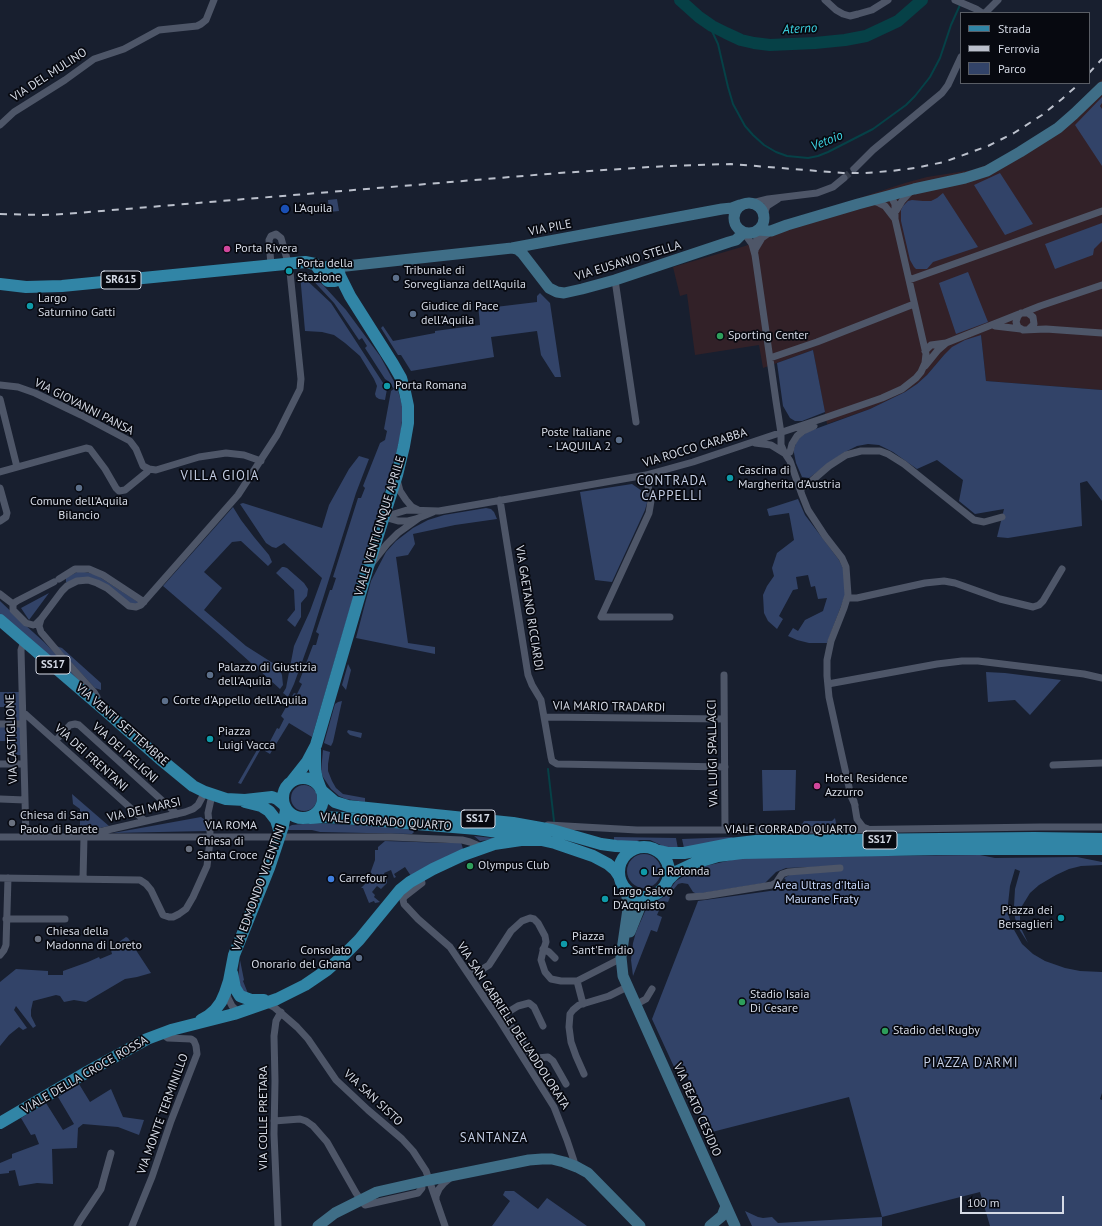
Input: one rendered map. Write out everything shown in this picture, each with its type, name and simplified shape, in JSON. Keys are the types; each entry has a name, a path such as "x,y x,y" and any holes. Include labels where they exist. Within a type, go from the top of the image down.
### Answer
{"main road":[{"name":"SR615","path":"0,284 26,287 62,286 271,265 289,268 302,262 315,260 333,274"},
{"name":"VIALE VENTICINQUE APRILE","path":"290,783 304,766 316,745 396,477 407,431 407,399 398,372 362,314 333,274"},
{"name":"VIA VENTI SETTEMBRE","path":"0,620 181,777 208,793 234,800 273,798 278,799 285,807"},
{"name":"VIALE VENTICINQUE APRILE","path":"316,745 315,770 320,788"},
{"path":"302,778 309,779 315,782 320,788 323,800 322,806 318,812 310,818 298,818 290,814 285,807 282,796 290,783 302,778"},
{"name":"VIA VENTI SETTEMBRE","path":"257,799 290,783"},
{"name":"VIALE CORRADO QUARTO","path":"320,788 335,802 348,806 528,825 552,830 601,844 621,847 637,847"},
{"path":"234,800 255,804 267,810 276,820 279,835"},
{"name":"VIA EDMONDO VICENTINI","path":"190,1024 205,1018 220,1004 226,990 236,950 267,872 279,835 285,807"},
{"name":"VIALE CORRADO QUARTO","path":"310,818 325,817 357,819 511,833 544,840 600,859 612,867 619,876"},
{"name":"VIALE CORRADO QUARTO","path":"660,851 668,853 684,853 730,844 756,841 1034,838 1102,839"},
{"name":"VIALE DELLA CROCE ROSSA","path":"0,1123 137,1043 163,1032 190,1024 219,1019 242,1011 275,999 308,983 335,964 359,940 398,892 420,876 451,860 485,848 512,841 530,839 544,840"},
{"name":"SS17","path":"637,847 647,846 660,851"},
{"path":"619,876 619,868 622,860 629,851 637,847"},
{"path":"1060,848 1102,857"},
{"name":"VIALE CORRADO QUARTO","path":"668,880 676,872 695,863 710,858 742,853 920,849 1102,849"},
{"path":"660,851 669,864 670,872 668,880"},
{"name":"SS17","path":"619,876 624,888"},
{"name":"SS17","path":"650,896 662,890 668,880"},
{"path":"624,888 637,896 650,896"},
{"name":"VIA EDMONDO VICENTINI","path":"232,966 234,985 238,994 243,998 259,1001 275,999"}],"street":[{"name":"VIA DEL MULINO","path":"0,125 14,112 65,80 94,59 124,49 159,30 197,26 201,24 206,20 214,0"},
{"path":"825,0 836,10 850,16 872,10 888,0"},
{"path":"956,0 982,12"},
{"path":"985,12 998,0"},
{"path":"854,169 873,150 942,93 948,85 960,59"},
{"path":"755,252 762,238 772,231 787,225 890,195 965,178 992,168 1034,144 1058,128 1102,87"},
{"path":"844,178 833,188 821,192 746,203 740,206 734,213 734,220 736,227 744,232 750,240 755,252 781,432 781,445 789,456 800,489 811,514 844,563 849,589 848,598 830,645 827,668 829,697 851,796 855,805 856,817 853,825 846,830"},
{"path":"893,215 902,201 914,189"},
{"path":"890,195 887,202 893,215 926,356 921,372"},
{"path":"755,252 758,230 762,225 765,210 768,205 780,198"},
{"path":"870,201 883,204 893,215"},
{"path":"752,203 760,207 767,223 772,225 787,225"},
{"name":"VIA PILE","path":"333,274 363,265 512,248 740,206"},
{"path":"909,280 1102,211"},
{"path":"744,232 751,233 758,230 772,231"},
{"name":"VIA EUSANIO STELLA","path":"512,248 520,251 552,291 568,292 615,280 734,241 744,232"},
{"path":"13,604 13,610 26,624 31,625 41,619 63,589 77,581 88,580 107,588 129,606 138,606 144,602 236,498 277,435 300,387 301,379 289,268 281,238 278,234 270,236 269,240 271,265"},
{"path":"734,241 739,240 747,242 751,245 755,252"},
{"path":"528,262 526,256 528,248 536,244"},
{"path":"615,280 636,422"},
{"name":"VIA ROCCO CARABBA","path":"384,516 402,511 420,514 439,511 646,475 686,464 891,395 910,383 921,372 937,348 948,342 1047,304 1102,285"},
{"path":"770,358 817,342 914,304"},
{"name":"VIA ROCCO CARABBA","path":"1034,319 1037,311 1047,304"},
{"path":"1044,329 1037,325 1030,313 1023,313 1017,318 1016,322 1018,327 1025,330 1044,329 1102,333"},
{"path":"1029,329 1033,325 1034,319"},
{"name":"VIA ROCCO CARABBA","path":"991,326 1021,329"},
{"path":"922,339 937,348 932,353 925,351"},
{"name":"VIA GIOVANNI PANSA","path":"0,385 18,387 35,393 128,440 134,446 143,466 149,470"},
{"path":"0,399 17,467"},
{"path":"789,456 792,444 797,436 828,417"},
{"path":"751,443 771,445 789,456"},
{"path":"0,472 87,448 107,472 116,489 120,492 125,490 149,470 159,469 206,456 226,453 244,455 260,461"},
{"path":"800,489 808,485 829,466 846,456 857,451 875,451 888,454 904,464 974,520 984,522 1002,517"},
{"path":"646,475 651,501 650,510 601,617 670,617"},
{"path":"367,570 393,538 420,514 406,500 399,487 396,477"},
{"path":"0,488 8,513 6,517 0,521"},
{"name":"VIA GAETANO RICCIARDI","path":"500,500 528,675 541,700 544,717"},
{"name":"VIA ROCCO CARABBA","path":"384,516 400,521 414,520 420,514"},
{"path":"13,604 75,569 89,569 103,575 144,602"},
{"path":"848,598 855,598 925,583 944,581 955,583 1000,599 1034,607 1044,601 1062,569"},
{"path":"56,581 63,582 63,589"},
{"path":"0,594 13,604"},
{"path":"41,619 40,628 42,634 94,692 97,697 97,703"},
{"name":"VIA CASTIGLIONE","path":"24,641 21,650 26,837"},
{"path":"828,684 945,662 962,661 986,662 1084,674 1102,678"},
{"name":"VIA LUIGI SPALLACCI","path":"724,675 725,830"},
{"name":"VIA DEI FRENTANI","path":"23,712 55,738 145,821"},
{"name":"VIA MARIO TRADARDI","path":"724,719 544,717 552,761 557,764 725,767"},
{"path":"0,724 23,724"},
{"name":"VIA DEI PELIGNI","path":"55,738 68,726 73,724 77,725 177,814"},
{"path":"1053,765 1102,763"},
{"path":"0,764 24,764"},
{"path":"207,816 208,793"},
{"name":"VIA DEI MARSI","path":"82,836 83,834 103,831 191,810 199,804 208,793"},
{"path":"0,800 25,800"},
{"path":"191,810 204,810 207,816 210,832"},
{"path":"856,817 861,825 868,830"},
{"name":"VIALE CORRADO QUARTO","path":"528,825 637,830 868,830 1040,826 1102,827"},
{"name":"VIA ROMA","path":"0,837 279,835 391,837 462,840 485,848"},
{"path":"82,836 83,879"},
{"path":"1,954 6,946 7,910 4,878 142,881 151,890 162,913 167,917 173,917 186,909 193,897 207,866 210,841"},
{"path":"689,897 772,885 776,883 782,874 788,872 840,868"},
{"name":"VIA SAN GABRIELE DELL'ADDOLORATA","path":"420,876 422,883 404,897 404,904 418,919 450,947 500,1017 559,1116 574,1161 573,1165"},
{"name":"VIA BEATO CESIDIO","path":"624,888 627,897 627,914 620,960 622,972 635,1005 670,1079 735,1226"},
{"name":"VIA BEATO CESIDIO","path":"635,1005 626,971 626,949 629,934 636,916 642,904 650,896"},
{"path":"469,974 481,970 489,965 511,931 522,921 531,918 538,923 546,936 546,942 541,958 545,972 553,980 562,982 576,981 620,960"},
{"path":"6,919 65,919"},
{"path":"543,949 549,952 554,958"},
{"path":"576,981 583,1004"},
{"path":"584,1074 573,1049 570,1035 569,1016 571,1011 583,1004 608,996 627,987"},
{"path":"635,1005 646,999 652,989"},
{"path":"226,990 232,1006 236,1010 242,1011"},
{"name":"VIA SAN SISTO","path":"275,999 273,1006 303,1032 336,1080 365,1108 403,1140 423,1165 435,1173 451,1175"},
{"path":"543,1026 534,1007 529,1003 522,1005 500,1017 532,1056 537,1058 548,1057 553,1061 566,1084"},
{"name":"VIA COLLE PRETARA","path":"278,1226 274,1121 274,1034 276,1021 280,1011"},
{"name":"VIA MONTE TERMINILLO","path":"132,1226 152,1177 171,1121 197,1054 196,1046 194,1041 191,1039 166,1037 163,1032"},
{"path":"274,1121 300,1119 313,1126 327,1142 356,1193 366,1205 418,1192 422,1188 425,1181"},
{"path":"77,1226 80,1219 101,1189 111,1153"},
{"path":"319,1225 338,1212 379,1191 451,1175 537,1159 552,1159 573,1165 592,1176 640,1226"},
{"name":"VIA SAN SISTO","path":"423,1165 425,1181 436,1201 445,1226"},
{"path":"436,1201 442,1185 451,1175"},
{"path":"710,1226 722,1216 726,1206"}],"shaded area":[{"path":"1102,79 1102,390 986,381 981,335 944,355 927,375 905,392 870,409 827,424 813,350 763,368 759,345 695,355 687,294 680,296 673,267 745,246 781,232 841,204 905,183 927,177 972,170 992,163 1051,127 1071,111"}],"green space":[{"path":"1102,97 1102,103 1100,106 1102,109 1102,166 1075,125"},
{"path":"1000,173 1033,224 1005,235 974,185"},
{"path":"943,193 978,247 933,262 927,269 916,269 910,260 901,221 901,210 908,201 931,201"},
{"path":"337,199 339,211 329,212 328,200"},
{"path":"1102,223 1102,241 1094,249 1093,255 1055,269 1045,244"},
{"path":"968,272 988,322 956,334 939,283"},
{"path":"308,273 323,285 346,310 380,356 397,387 402,405 402,421 400,440 312,737 289,723 270,754 265,751 277,728 279,729 284,719 281,716 294,693 297,694 302,684 299,682 313,645 316,645 319,634 316,632 330,590 332,590 336,578 333,577 358,498 361,498 365,488 363,486 380,443 385,440 387,431 384,429 391,391 394,389 385,379 365,348 367,346 362,338 359,340 334,303 307,274"},
{"path":"300,274 331,303 387,389 385,400 376,397 375,394 377,386 374,379 360,356 345,343 334,335 322,332 305,331"},
{"path":"540,293 550,303 561,377 555,377 541,355 537,331 491,337 494,357 411,371 401,355 398,355 381,328 383,326 393,341 435,333 435,331 480,325 478,304 486,303 487,308 537,302 537,296"},
{"path":"981,335 986,381 1102,390 1102,501 1087,481 1080,483 1082,526 1008,538 997,537 1004,509 975,514 959,501 963,480 937,460 917,469 893,452 879,445 868,444 857,446 843,453 809,478 802,477 796,463 794,449 797,440 807,432 870,409 905,392 927,375 952,347 965,340"},
{"path":"813,350 825,412 802,421 795,421 790,418 783,406 777,363"},
{"path":"359,456 369,459 356,493 310,640 288,697 283,693 286,688 294,646 310,611 322,578 284,543 276,548 266,543 240,504 243,503 322,528 329,505 349,469"},
{"path":"632,484 646,496 647,503 645,510 612,582 595,580 580,492"},
{"path":"798,499 805,515 839,560 843,568 846,593 827,643 809,643 788,636 793,628 798,631 805,620 823,611 827,598 818,599 815,586 811,587 808,575 796,577 798,589 793,590 779,616 783,619 777,629 768,621 764,613 763,595 774,576 772,568 777,553 794,540 789,513 769,516 767,509"},
{"path":"233,507 241,520 269,555 272,562 268,566 241,541 232,542 204,572 222,588 204,610 246,646 279,667 283,685 280,689 163,586"},
{"path":"486,508 491,509 494,512 497,519 455,525 413,534 415,544 408,555 396,557 408,643 435,647 435,654 356,638 371,581 386,552 396,541 413,528 428,520 444,515"},
{"path":"282,567 287,568 304,583 308,589 307,596 301,603 301,617 295,627 287,620 295,610 294,590 276,573"},
{"path":"79,571 95,574 138,603 134,606 99,582 66,582 66,578"},
{"path":"49,593 29,620 21,608"},
{"path":"0,601 44,642 95,696 0,615"},
{"path":"56,646 62,648 101,683 101,690 95,688"},
{"path":"348,664 351,670 346,690 342,685"},
{"path":"986,672 1061,680 1030,715 1015,700 988,702"},
{"path":"0,692 19,692 20,721 12,721 12,709 0,707"},
{"path":"342,701 331,746 324,743 335,704"},
{"path":"0,726 20,726 21,755 12,755 12,744 8,744 8,741 0,741"},
{"path":"348,730 362,733 361,738 350,735 347,732"},
{"path":"261,743 263,745 241,784 238,783"},
{"path":"323,750 330,752 328,771 336,788 343,794 365,798 365,802 346,799 339,796 331,789 321,771"},
{"path":"762,770 796,770 795,810 763,811"},
{"path":"304,785 314,788 317,798 314,808 304,811 294,808 291,798 294,788"},
{"path":"72,794 109,826 80,830 80,809 73,804"},
{"path":"201,817 205,820 207,831 113,833"},
{"path":"835,818 836,823 833,826 801,826 804,821 832,821"},
{"path":"313,823 389,827 413,830 414,832 412,834 286,830 292,825"},
{"path":"474,836 493,838 494,839 480,841"},
{"path":"614,837 676,838 678,849 667,848 650,840 640,840 634,842 614,841"},
{"path":"733,838 684,848 682,839"},
{"path":"385,841 461,842 463,849 411,876 405,867 394,874 396,877 394,878 391,870 384,873 387,883 381,889 377,886 372,892 375,895 374,897 380,902 375,903 374,901 369,903 363,888 361,888 367,882 375,860 375,850 378,850 378,847"},
{"path":"644,854 650,855 656,859 660,865 660,877 656,883 650,887 644,888 638,887 632,883 628,877 627,871 628,865 632,859 638,855"},
{"name":"Area Ultras d'Italia Maurane Fraty","path":"980,855 995,858 1077,857 1102,862 1102,865 1081,866 1069,869 1039,885 1030,893 1022,906 1020,916 1020,926 1028,943 1019,929 1015,918 1015,889 1020,871 1015,869 1010,886 1008,904 1009,917 1013,928 1022,944 1033,954 1045,961 1065,968 1080,971 1102,972 1102,1093 1100,1099 1102,1100 1102,1226 990,1226 980,1192 882,1217 849,1097 708,1133 683,1065 675,1069 652,1019 698,901 777,890 786,880 784,878 791,874 839,866 786,868 776,872 765,883 697,894 693,892 688,884 678,884 673,890 668,902 663,901 657,915 662,917 657,932 651,930 633,976 631,960 633,943 647,907 665,896 676,881 689,873 705,866 736,859 762,857"},
{"path":"126,937 151,973 125,979 86,1002 74,1000 64,1002 60,996 56,995 33,1001 31,1016 36,1026 33,1028 16,1006 14,1010 27,1028 23,1030 19,1027 9,1035 0,1046 0,982 16,969 48,971 48,975 63,975 63,971 99,957 100,959 112,954 111,950"},
{"path":"240,960 243,981 249,996 242,993 238,980"},
{"path":"79,1084 90,1102 111,1089 123,1117 144,1120 139,1135 118,1127 83,1124 78,1128 77,1148 52,1149 53,1184 37,1183 19,1186 15,1170 9,1171 9,1173 0,1174 0,1163 12,1158 12,1154 39,1144 35,1134 31,1135 21,1118 46,1103 63,1130 74,1124 58,1097"},
{"path":"505,1191 514,1191 538,1209 547,1198 587,1226 492,1226 510,1201 503,1195"},
{"path":"745,1211 758,1217 772,1217 778,1223 882,1217 882,1226 752,1226"}],"waterway":[{"name":"Aterno","path":"680,0 699,17 712,26 741,40 770,45 815,43 866,36 898,21 922,0"},
{"name":"Vetoio","path":"706,22 718,44 733,104 745,126 764,145 776,152 787,156 808,158 828,152 873,129 906,105 915,96 930,77 940,58 951,25 960,5"},
{"path":"548,769 554,821"}],"tunnel":[{"path":"844,178 854,169"}],"railway":[{"path":"1090,72 1102,59"},
{"path":"0,214 65,214 559,173 666,166 731,164 843,173 891,171 944,162 988,146 1014,133 1042,115 1079,84"}],"place":[{"name":"L'Aquila","path":"285,209"},
{"name":"Porta Rivera","path":"227,249"},
{"name":"Porta della Stazione","path":"289,271"},
{"name":"Tribunale di Sorveglianza dell'Aquila","path":"396,278"},
{"name":"Largo Saturnino Gatti","path":"30,306"},
{"name":"Giudice di Pace dell'Aquila","path":"413,314"},
{"name":"Sporting Center","path":"720,336"},
{"name":"Porta Romana","path":"387,386"},
{"name":"Poste Italiane - L'AQUILA 2","path":"619,440"},
{"name":"Cascina di Margherita d'Austria","path":"730,478"},
{"name":"Comune dell'Aquila Bilancio","path":"79,488"},
{"name":"Palazzo di Giustizia dell'Aquila","path":"210,675"},
{"name":"Corte d'Appello dell'Aquila","path":"165,701"},
{"name":"Piazza Luigi Vacca","path":"210,739"},
{"name":"Hotel Residence Azzurro","path":"817,786"},
{"name":"Chiesa di San Paolo di Barete","path":"12,823"},
{"name":"Chiesa di Santa Croce","path":"189,849"},
{"name":"Olympus Club","path":"470,866"},
{"name":"La Rotonda","path":"644,872"},
{"name":"Carrefour","path":"331,879"},
{"name":"Largo Salvo D'Acquisto","path":"605,899"},
{"name":"Piazza dei Bersaglieri","path":"1061,918"},
{"name":"Chiesa della Madonna di Loreto","path":"38,939"},
{"name":"Piazza Sant'Emidio","path":"564,944"},
{"name":"Consolato Onorario del Ghana","path":"359,958"},
{"name":"Stadio Isaia Di Cesare","path":"742,1002"},
{"name":"Stadio del Rugby","path":"885,1031"}],"district":[{"name":"VILLA GIOIA","path":"220,476"},
{"name":"CONTRADA CAPPELLI","path":"672,488"},
{"name":"PIAZZA D'ARMI","path":"971,1063"},
{"name":"SANTANZA","path":"494,1138"}]}
